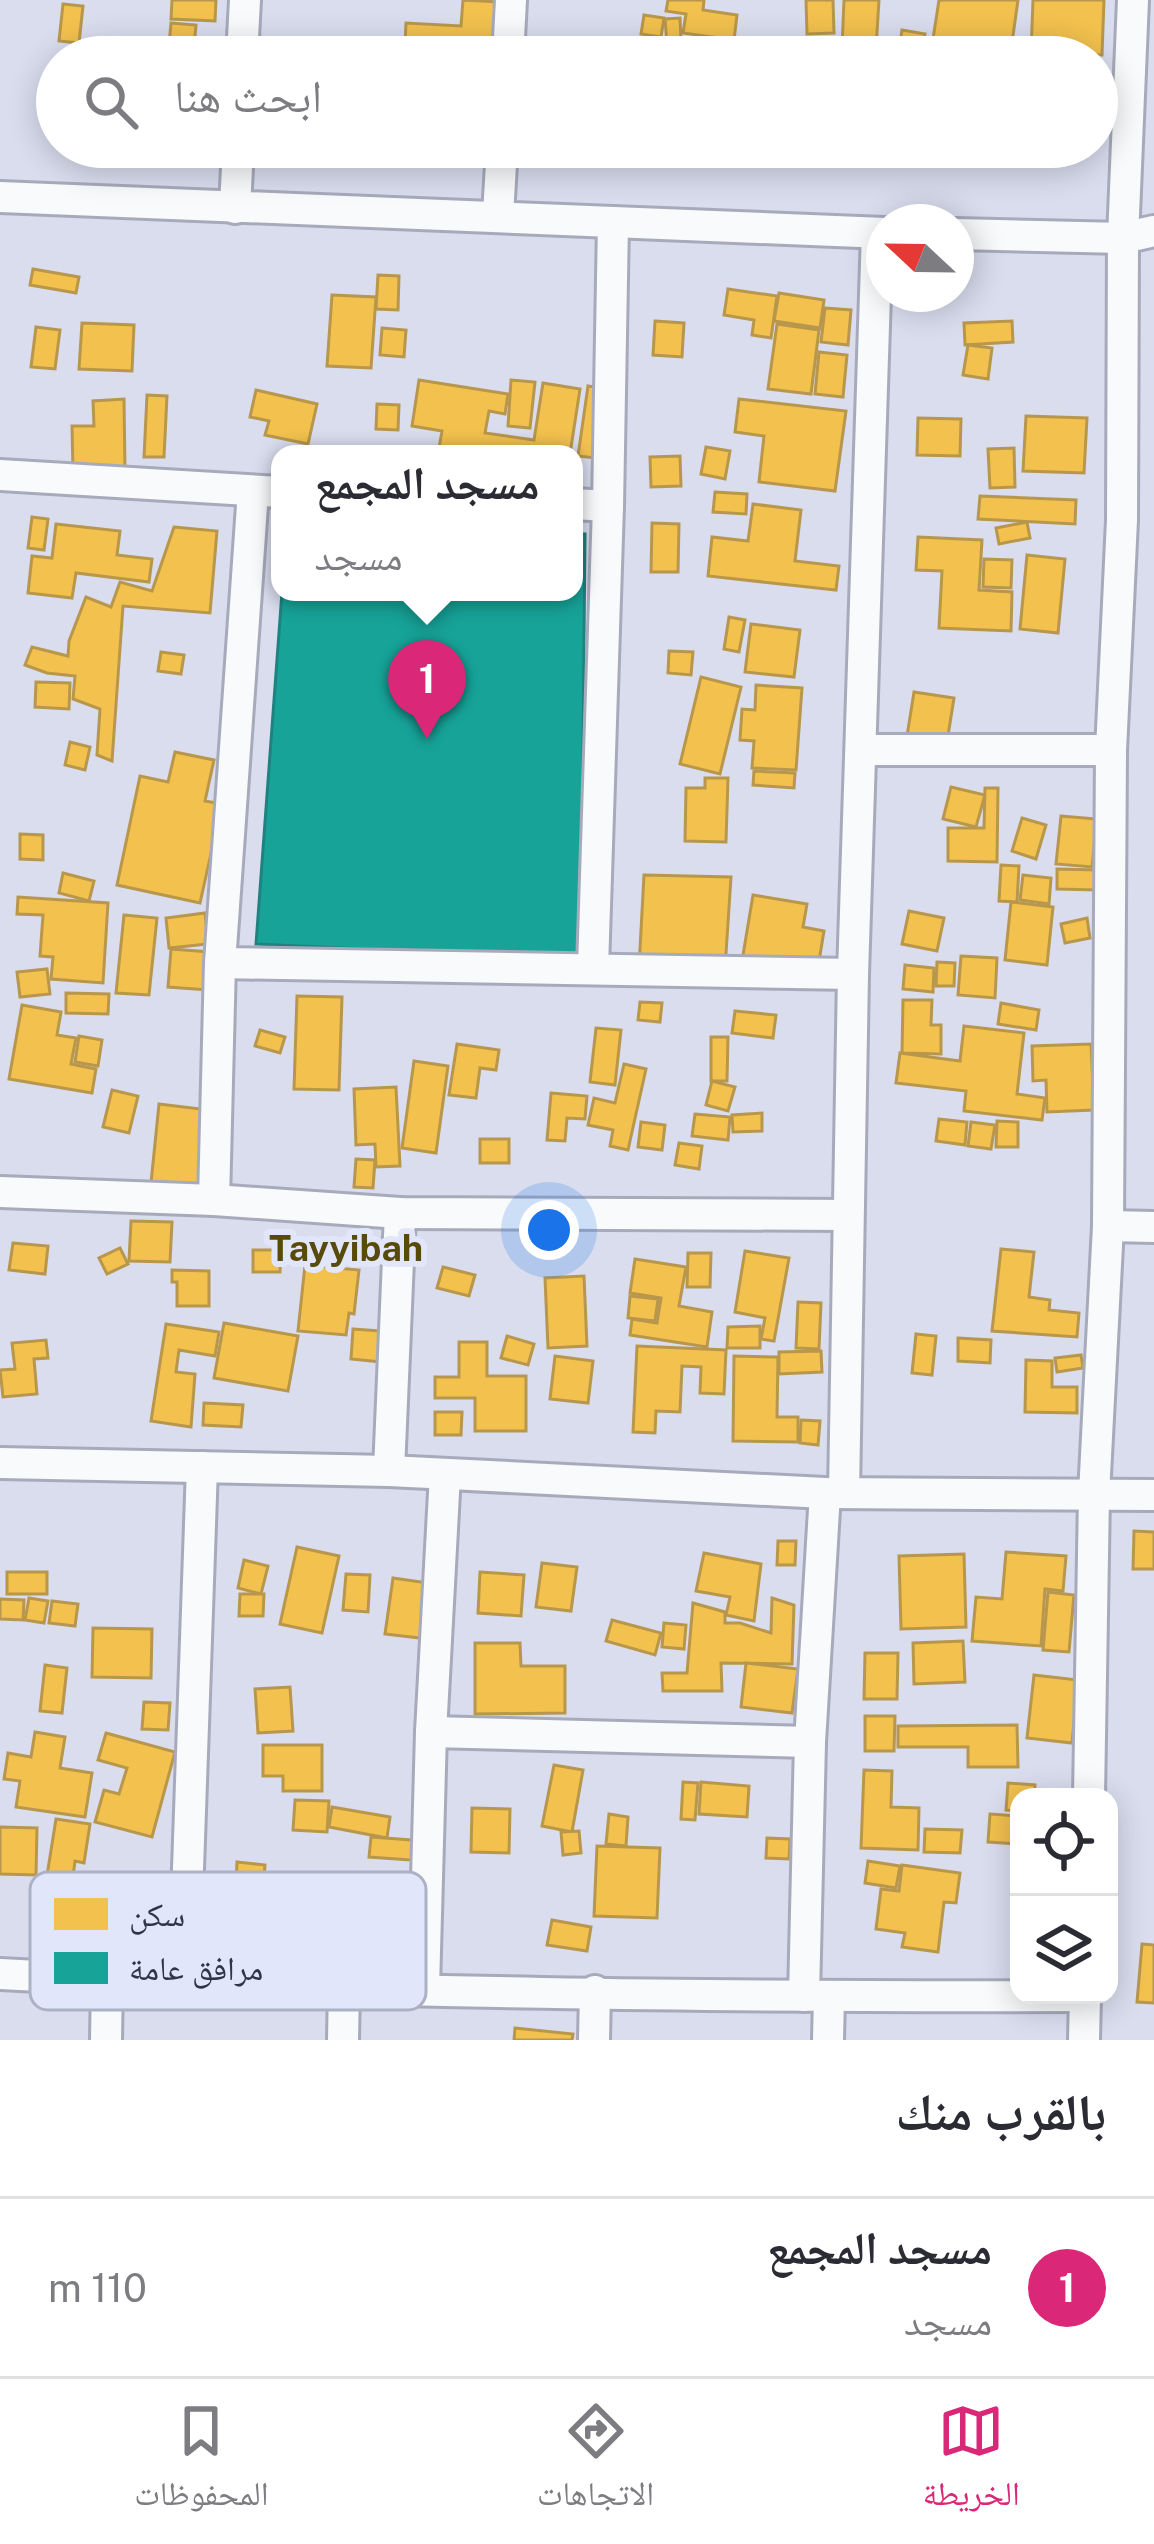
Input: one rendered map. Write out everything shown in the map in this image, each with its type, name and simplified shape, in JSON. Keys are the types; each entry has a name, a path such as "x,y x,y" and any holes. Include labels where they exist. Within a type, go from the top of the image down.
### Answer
{"street":[{"path":"243,36 245,0"},
{"path":"509,36 511,0"},
{"path":"1089,1788 1094,1494 1108,1226 1111,750 1133,0"},
{"path":"235,208 237,168"},
{"path":"498,215 501,168"},
{"path":"0,197 866,232"},
{"path":"593,968 613,222"},
{"path":"974,234 1123,238 1154,231"},
{"path":"828,2040 817,1996 810,1742 834,1493 848,1215 878,312"},
{"path":"0,476 267,491 220,963 214,1199"},
{"path":"583,505 608,506"},
{"path":"1121,520 1154,515"},
{"path":"862,749 1111,750"},
{"path":"220,963 853,974"},
{"path":"0,1192 214,1199 400,1213 848,1215"},
{"path":"388,1472 400,1213"},
{"path":"1108,1226 1154,1227"},
{"path":"0,1463 445,1474 834,1493 1154,1495"},
{"path":"188,1872 202,1467"},
{"path":"426,1915 445,1474"},
{"path":"431,1732 810,1742"},
{"path":"0,1974 30,1976"},
{"path":"426,1988 1010,1996"},
{"path":"594,2040 595,1990"},
{"path":"1084,2040 1085,2004"},
{"path":"106,2010 106,2040"},
{"path":"343,2040 344,2010"}],"building: سكن":[{"path":"172,0 216,0 215,21 171,19"},
{"path":"463,0 499,2 497,36 405,36 406,23 461,26"},
{"path":"668,0 704,0 703,10 737,15 734,36 683,33 686,14 666,11"},
{"path":"806,0 833,0 834,33 807,34"},
{"path":"844,0 879,0 877,36 842,36"},
{"path":"939,0 1018,0 1013,36 933,36"},
{"path":"1033,0 1104,0 1103,36 1032,36"},
{"path":"63,4 83,6 80,36 60,36"},
{"path":"644,15 664,18 661,36 641,34"},
{"path":"680,18 681,36 666,36 665,19"},
{"path":"171,23 196,25 195,36 170,36"},
{"path":"902,30 925,34 925,36 901,36"},
{"path":"33,269 79,277 76,293 30,285"},
{"path":"378,275 399,276 398,310 376,309"},
{"path":"728,289 777,296 771,338 752,335 754,320 724,315"},
{"path":"779,293 824,300 820,328 774,321"},
{"path":"332,295 376,297 371,368 327,366"},
{"path":"825,308 851,310 848,345 821,342"},
{"path":"655,321 684,323 682,357 653,355"},
{"path":"1012,321 1013,342 965,345 964,323"},
{"path":"82,323 134,325 132,371 79,369"},
{"path":"777,324 819,330 811,394 768,389"},
{"path":"36,327 60,330 55,369 31,367"},
{"path":"382,328 406,330 404,357 380,355"},
{"path":"968,345 992,348 988,379 963,375"},
{"path":"819,352 847,355 843,397 815,394"},
{"path":"419,380 508,394 505,414 489,411 485,433 534,440 543,383 580,389 571,445 440,445 442,431 412,426"},
{"path":"511,380 535,382 530,428 508,426"},
{"path":"588,386 613,390 604,459 583,457 580,445"},
{"path":"256,390 317,404 308,444 265,435 269,421 250,417"},
{"path":"147,395 167,396 164,457 144,457"},
{"path":"124,399 125,470 73,471 72,426 94,426 93,401"},
{"path":"739,399 846,411 835,491 759,482 764,436 735,432"},
{"path":"377,404 399,405 398,430 376,429"},
{"path":"1026,416 1087,418 1084,473 1023,471"},
{"path":"918,418 961,419 960,456 917,455"},
{"path":"706,447 730,451 725,479 701,474"},
{"path":"1014,448 1015,487 990,488 988,449"},
{"path":"680,456 681,486 651,487 650,457"},
{"path":"715,492 747,494 746,514 713,512"},
{"path":"980,496 1076,500 1075,524 978,519"},
{"path":"753,504 801,510 795,561 839,566 836,590 708,576 712,537 748,541"},
{"path":"32,517 48,519 44,550 28,548"},
{"path":"1027,522 1030,538 999,544 996,528"},
{"path":"652,523 679,524 678,572 651,572"},
{"path":"56,524 120,531 117,555 152,559 149,582 76,573 72,598 28,593 32,556 52,558"},
{"path":"174,527 217,531 210,613 123,606 112,761 97,755 100,709 73,699 75,676 25,665 32,647 68,656 86,597 111,607 120,582 152,591"},
{"path":"918,537 982,540 979,590 1012,592 1011,631 939,628 942,571 916,570"},
{"path":"1027,555 1065,559 1058,633 1020,629"},
{"path":"984,559 1012,560 1011,588 983,587"},
{"path":"729,617 745,620 739,652 724,649"},
{"path":"751,624 800,630 794,677 745,672"},
{"path":"669,651 693,652 691,675 668,673"},
{"path":"161,652 184,655 181,674 158,671"},
{"path":"701,677 741,687 720,774 680,764"},
{"path":"36,682 70,683 69,709 35,707"},
{"path":"756,685 802,688 796,770 752,768 754,741 740,740 742,709 755,710"},
{"path":"914,692 954,698 947,742 907,736"},
{"path":"70,742 90,747 85,770 65,765"},
{"path":"175,752 214,760 205,801 222,804 200,903 117,885 140,776 168,782"},
{"path":"754,771 795,773 794,788 753,785"},
{"path":"705,778 728,778 726,842 685,841 686,788 705,788"},
{"path":"951,787 985,795 976,827 943,819"},
{"path":"985,788 998,788 997,862 948,861 948,828 984,828"},
{"path":"1061,816 1097,819 1092,867 1056,864"},
{"path":"1022,818 1046,825 1036,859 1012,851"},
{"path":"20,834 43,835 43,860 20,859"},
{"path":"1001,865 1019,866 1017,902 999,901"},
{"path":"1057,869 1098,870 1098,890 1057,889"},
{"path":"63,873 94,881 89,901 59,893"},
{"path":"644,875 731,877 725,969 639,967"},
{"path":"1023,875 1051,878 1049,904 1020,900"},
{"path":"753,895 807,904 803,927 824,931 817,973 742,961"},
{"path":"18,897 108,903 103,983 51,979 53,957 40,956 43,915 17,914"},
{"path":"1011,902 1053,907 1047,965 1005,960"},
{"path":"909,911 944,918 937,951 902,944"},
{"path":"205,913 208,944 169,948 166,918"},
{"path":"124,915 157,918 149,995 116,993"},
{"path":"1087,918 1090,938 1065,943 1061,924"},
{"path":"171,949 210,952 208,990 168,987"},
{"path":"961,956 997,958 995,998 958,995"},
{"path":"937,962 955,963 954,986 936,986"},
{"path":"905,965 934,968 933,992 903,989"},
{"path":"47,969 50,994 20,997 17,972"},
{"path":"66,993 109,994 108,1014 66,1013"},
{"path":"297,996 342,997 339,1090 294,1089"},
{"path":"903,1000 932,1000 931,1025 941,1025 941,1054 902,1053"},
{"path":"640,1002 662,1003 660,1022 638,1020"},
{"path":"1001,1003 1039,1010 1036,1030 998,1024"},
{"path":"22,1005 61,1012 57,1035 76,1038 71,1064 96,1069 92,1093 9,1079"},
{"path":"735,1011 776,1015 773,1038 732,1033"},
{"path":"964,1026 1024,1033 1017,1094 1045,1098 1042,1120 964,1111 966,1091 896,1083 900,1053 960,1061"},
{"path":"596,1028 621,1030 615,1085 590,1082"},
{"path":"260,1030 285,1037 280,1053 255,1046"},
{"path":"79,1036 102,1040 98,1066 75,1062"},
{"path":"711,1037 728,1037 727,1081 711,1081"},
{"path":"457,1044 499,1050 496,1070 480,1068 476,1098 449,1095"},
{"path":"1091,1044 1094,1110 1047,1112 1046,1080 1033,1081 1032,1046"},
{"path":"414,1061 448,1066 436,1153 402,1148"},
{"path":"624,1064 646,1069 628,1150 610,1146 613,1130 588,1125 594,1098 615,1103"},
{"path":"712,1081 735,1087 728,1111 706,1105"},
{"path":"396,1087 400,1166 376,1167 375,1144 356,1145 354,1089"},
{"path":"112,1090 138,1096 129,1133 103,1127"},
{"path":"551,1093 587,1096 585,1119 567,1118 565,1141 547,1140"},
{"path":"159,1104 209,1110 200,1188 151,1183"},
{"path":"762,1113 762,1131 733,1132 732,1115"},
{"path":"695,1114 730,1117 728,1140 692,1136"},
{"path":"939,1119 967,1122 965,1145 936,1141"},
{"path":"997,1121 1018,1122 1018,1147 996,1147"},
{"path":"641,1122 665,1125 662,1150 638,1147"},
{"path":"971,1122 995,1125 991,1149 968,1146"},
{"path":"480,1139 509,1139 509,1163 480,1163"},
{"path":"679,1143 702,1146 699,1169 675,1165"},
{"path":"356,1159 375,1160 373,1188 354,1187"},
{"path":"131,1221 172,1222 170,1262 129,1261"},
{"path":"13,1243 48,1246 45,1274 9,1270"},
{"path":"120,1248 128,1264 107,1274 99,1258"},
{"path":"1001,1249 1034,1252 1029,1297 1050,1300 1049,1310 1079,1313 1077,1337 992,1331"},
{"path":"253,1250 281,1250 280,1272 253,1272"},
{"path":"745,1251 789,1258 774,1341 761,1339 765,1318 735,1312"},
{"path":"688,1253 711,1253 710,1287 687,1287"},
{"path":"635,1259 686,1267 679,1306 712,1312 707,1347 630,1335 632,1319 657,1323 661,1298 630,1293"},
{"path":"305,1265 359,1270 354,1314 349,1313 346,1335 298,1331"},
{"path":"443,1267 475,1275 469,1296 437,1288"},
{"path":"172,1270 209,1271 209,1306 177,1306"},
{"path":"584,1276 587,1346 548,1348 545,1278"},
{"path":"630,1296 658,1299 655,1321 628,1318"},
{"path":"798,1302 821,1303 819,1349 796,1348"},
{"path":"224,1323 298,1336 288,1391 214,1378"},
{"path":"166,1324 219,1332 215,1356 179,1350 176,1372 195,1374 191,1427 151,1421"},
{"path":"760,1326 760,1348 727,1348 728,1327"},
{"path":"353,1329 393,1332 391,1363 351,1359"},
{"path":"916,1334 936,1336 932,1375 912,1373"},
{"path":"507,1336 534,1344 528,1365 501,1358"},
{"path":"958,1338 991,1340 990,1363 958,1361"},
{"path":"46,1340 48,1358 34,1359 37,1394 3,1397 0,1370 15,1369 12,1343"},
{"path":"459,1342 487,1342 487,1376 526,1376 526,1431 475,1431 475,1398 435,1398 435,1377 459,1377"},
{"path":"637,1346 726,1350 724,1394 700,1393 701,1367 682,1366 680,1412 656,1411 655,1433 633,1432"},
{"path":"821,1351 822,1372 779,1374 779,1352"},
{"path":"1081,1355 1083,1368 1057,1372 1055,1358"},
{"path":"555,1356 593,1361 588,1403 550,1399"},
{"path":"734,1356 778,1357 777,1417 798,1417 798,1442 733,1441"},
{"path":"1026,1360 1052,1361 1052,1387 1077,1387 1077,1413 1025,1412"},
{"path":"204,1403 243,1405 241,1427 203,1425"},
{"path":"435,1412 462,1412 461,1435 435,1435"},
{"path":"801,1420 820,1421 818,1445 800,1443"},
{"path":"1134,1531 1154,1532 1154,1569 1133,1569"},
{"path":"778,1541 796,1541 795,1565 777,1565"},
{"path":"297,1547 339,1556 322,1633 280,1624"},
{"path":"1006,1552 1066,1556 1063,1591 1045,1589 1041,1646 972,1641 976,1597 1002,1599"},
{"path":"704,1553 761,1564 754,1621 726,1615 730,1597 696,1591"},
{"path":"964,1554 966,1627 901,1629 899,1556"},
{"path":"244,1560 268,1566 261,1594 238,1588"},
{"path":"542,1563 577,1567 571,1611 536,1607"},
{"path":"7,1572 47,1572 47,1594 7,1594"},
{"path":"480,1572 524,1575 521,1616 478,1613"},
{"path":"346,1574 370,1575 368,1612 343,1610"},
{"path":"393,1578 435,1584 428,1639 385,1634"},
{"path":"1048,1592 1074,1595 1069,1652 1043,1650"},
{"path":"240,1594 264,1594 263,1616 239,1616"},
{"path":"29,1598 48,1601 44,1623 25,1620"},
{"path":"772,1598 794,1605 792,1664 721,1663 722,1691 663,1691 662,1673 687,1673 693,1603 725,1612 725,1623 771,1633"},
{"path":"0,1599 24,1600 23,1620 0,1619"},
{"path":"52,1601 78,1604 75,1626 49,1623"},
{"path":"612,1620 661,1633 655,1655 606,1641"},
{"path":"664,1623 686,1625 684,1649 662,1647"},
{"path":"93,1628 152,1629 151,1678 92,1677"},
{"path":"963,1641 965,1682 914,1684 913,1643"},
{"path":"475,1643 520,1643 521,1666 565,1666 565,1713 475,1714"},
{"path":"865,1653 898,1653 897,1699 864,1699"},
{"path":"746,1663 798,1669 792,1713 741,1707"},
{"path":"45,1665 67,1668 62,1713 40,1711"},
{"path":"1034,1675 1078,1680 1072,1743 1027,1738"},
{"path":"290,1687 293,1731 258,1733 255,1689"},
{"path":"144,1702 170,1703 168,1730 142,1729"},
{"path":"865,1716 895,1716 894,1751 865,1751"},
{"path":"1017,1725 1018,1767 968,1767 968,1747 898,1747 898,1726"},
{"path":"35,1732 65,1737 60,1768 92,1773 85,1817 16,1807 20,1781 4,1779 8,1753 31,1757"},
{"path":"106,1733 175,1752 152,1837 95,1822 104,1790 119,1794 127,1768 98,1760"},
{"path":"263,1745 322,1745 322,1791 283,1791 283,1776 263,1776"},
{"path":"554,1765 583,1770 572,1832 542,1826"},
{"path":"864,1770 892,1771 891,1807 919,1808 918,1850 861,1848"},
{"path":"683,1782 698,1783 695,1820 681,1819"},
{"path":"701,1782 749,1786 747,1817 699,1814"},
{"path":"1008,1783 1035,1785 1010,1788 1010,1810 1006,1810"},
{"path":"295,1800 329,1801 327,1832 293,1830"},
{"path":"332,1807 390,1817 387,1838 329,1827"},
{"path":"472,1808 510,1809 509,1853 471,1852"},
{"path":"609,1814 628,1817 626,1846 606,1844"},
{"path":"990,1814 1010,1815 1010,1843 988,1842"},
{"path":"56,1819 90,1824 84,1863 75,1861 74,1872 48,1872"},
{"path":"0,1827 37,1828 36,1872 0,1874"},
{"path":"925,1829 962,1830 960,1853 924,1852"},
{"path":"579,1831 581,1853 563,1855 561,1832"},
{"path":"371,1837 425,1841 424,1861 369,1857"},
{"path":"767,1838 790,1839 789,1859 766,1858"},
{"path":"597,1846 660,1848 657,1918 594,1916"},
{"path":"868,1861 900,1866 896,1888 865,1883"},
{"path":"237,1862 265,1865 264,1872 237,1872"},
{"path":"902,1865 960,1873 956,1903 944,1902 938,1952 902,1947 905,1933 876,1929 881,1889 899,1891"},
{"path":"552,1920 591,1927 587,1951 547,1945"},
{"path":"1142,1944 1154,1945 1154,2003 1137,2002"},
{"path":"515,2028 573,2034 572,2040 514,2040"}],"building: مرافق عامة":[{"path":"585,534 581,959 256,944 281,601 583,601"}],"place":[{"name":"مسجد المجمع","path":"427,739"}],"district":[{"name":"Tayyibah","path":"346,1248"}]}
